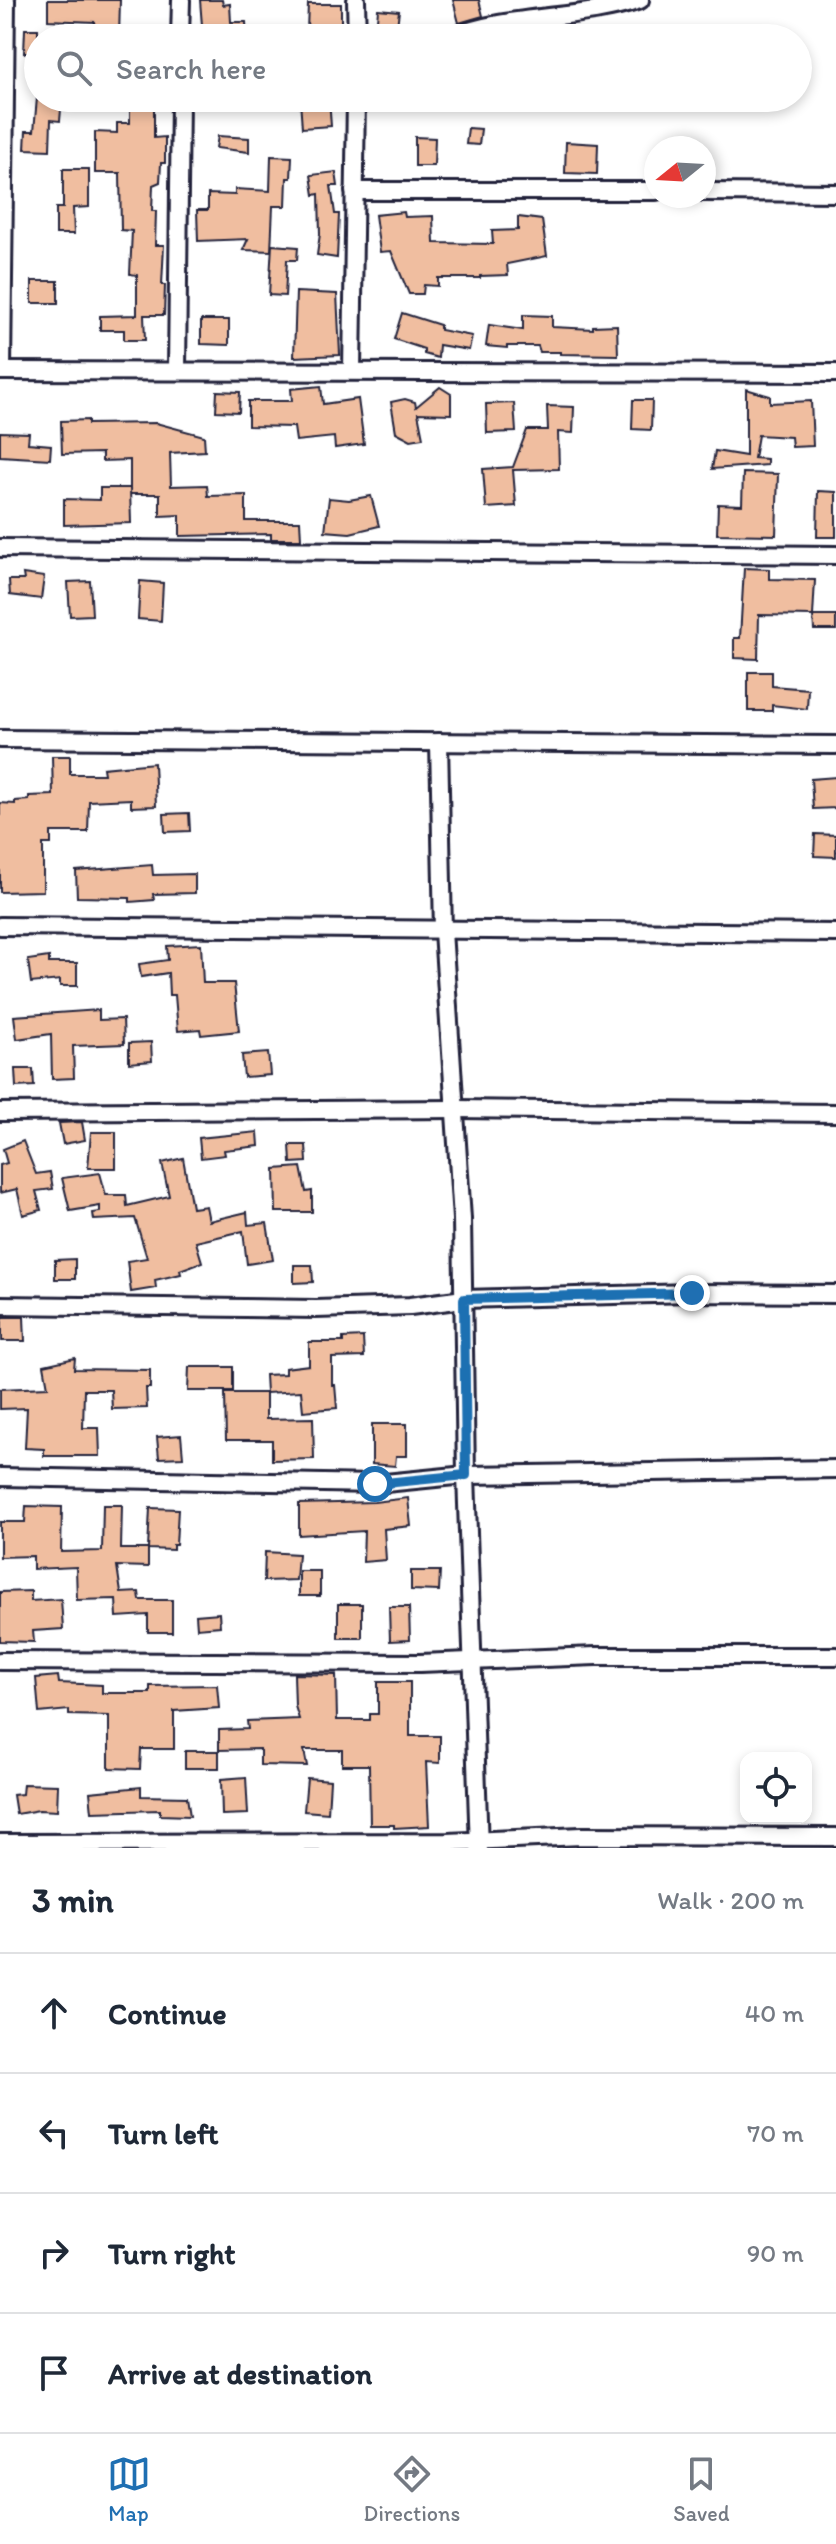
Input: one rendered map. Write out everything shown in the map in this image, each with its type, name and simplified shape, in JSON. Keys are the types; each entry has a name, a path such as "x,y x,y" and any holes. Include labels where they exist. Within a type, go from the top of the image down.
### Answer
{"street":[{"path":"6,0 1,371 836,373"},
{"path":"180,24 181,0"},
{"path":"356,0 357,24"},
{"path":"498,24 578,15 640,0"},
{"path":"177,370 180,112"},
{"path":"352,371 356,112"},
{"path":"354,191 644,191"},
{"path":"716,192 836,193"},
{"path":"0,548 836,555"},
{"path":"0,739 836,745"},
{"path":"439,742 443,931 462,1219 466,1475 479,1844"},
{"path":"0,926 836,933"},
{"path":"0,1112 456,1109 836,1113"},
{"path":"0,1305 316,1309 410,1306 464,1299 692,1293 836,1294"},
{"path":"0,1477 375,1484 466,1475 836,1469"},
{"path":"0,1661 420,1663 596,1656 836,1656"},
{"path":"0,1843 479,1844 581,1836 836,1837"}],"building":[{"path":"48,0 120,0 119,24 48,20"},
{"path":"200,0 222,0 223,5 230,4 231,22 246,24 202,24"},
{"path":"453,0 479,0 483,16 459,23"},
{"path":"308,4 341,4 341,24 307,24"},
{"path":"378,9 399,11 397,24 377,24"},
{"path":"36,112 61,112 60,121 51,120 50,150 25,149 26,131 34,131"},
{"path":"130,112 154,112 154,138 165,137 165,163 161,163 160,182 153,185 152,211 156,211 155,245 164,245 164,315 144,315 145,340 124,340 124,330 100,330 100,316 137,315 137,275 130,274 132,231 121,230 120,173 95,173 95,132 117,133 117,123 130,123"},
{"path":"301,112 330,112 331,126 302,128"},
{"path":"468,128 481,129 479,145 466,144"},
{"path":"218,136 249,138 249,152 216,148"},
{"path":"415,137 435,138 434,166 415,166"},
{"path":"566,142 598,144 597,174 565,173"},
{"path":"271,156 292,157 291,178 287,178 286,206 273,206 271,251 243,250 248,239 198,241 197,210 208,210 208,194 235,195 235,189 270,191"},
{"path":"63,169 89,169 89,207 73,208 74,234 56,234 56,208 63,208"},
{"path":"336,172 338,186 331,186 335,214 339,214 337,258 317,255 319,194 314,195 311,175"},
{"path":"404,212 405,217 433,216 434,243 493,244 492,231 518,230 518,217 542,220 547,256 507,264 508,275 438,278 438,286 424,285 423,294 409,294 391,251 380,252 375,215"},
{"path":"272,245 298,247 297,260 287,260 285,296 269,295"},
{"path":"32,281 58,281 58,303 32,303"},
{"path":"296,292 337,294 340,355 294,357"},
{"path":"402,313 440,325 440,330 472,336 469,350 439,345 438,358 424,354 424,349 394,339"},
{"path":"523,315 552,316 552,327 593,329 593,326 617,325 618,355 540,352 538,346 486,346 489,325 523,330"},
{"path":"201,320 229,320 229,345 201,344"},
{"path":"321,386 323,404 358,399 364,444 335,448 334,437 296,441 294,427 248,426 248,401 292,401 291,389"},
{"path":"440,387 451,394 451,414 418,413 423,438 411,440 396,432 391,402 405,399 415,402 416,407"},
{"path":"746,389 770,396 770,403 811,401 813,446 792,447 791,437 758,435 754,458 767,459 767,465 712,469 715,451 746,456"},
{"path":"217,391 240,392 239,412 216,411"},
{"path":"633,400 652,400 651,430 632,429"},
{"path":"514,403 516,432 487,433 486,404"},
{"path":"547,406 574,407 573,433 558,432 559,469 513,470 516,506 486,508 483,469 513,467 527,430 548,430"},
{"path":"88,420 88,424 156,423 204,436 205,451 170,453 171,486 207,485 208,496 246,495 246,521 300,521 301,539 271,539 271,534 180,536 180,515 160,516 160,494 130,494 130,460 102,461 102,453 62,454 61,421"},
{"path":"0,432 29,433 28,443 51,445 50,459 0,456"},
{"path":"743,473 778,474 776,535 717,534 718,504 742,505"},
{"path":"100,488 130,488 131,523 64,525 64,499 100,500"},
{"path":"818,491 836,492 836,537 817,537"},
{"path":"371,496 379,526 350,533 325,531 329,498 349,500"},
{"path":"744,568 769,569 769,579 815,580 813,616 759,615 758,659 734,658 734,638 740,638"},
{"path":"23,574 44,577 41,599 10,595 9,580 24,580"},
{"path":"90,581 92,615 70,616 68,582"},
{"path":"140,581 163,583 161,621 138,619"},
{"path":"813,616 836,616 836,630 814,630"},
{"path":"748,672 772,672 772,686 808,689 807,709 772,705 772,711 748,711"},
{"path":"52,756 70,756 70,774 104,774 103,768 154,763 156,806 131,807 131,799 89,801 88,832 51,832 51,844 43,844 43,891 0,892 0,803 15,804 15,801 29,800 29,796 53,795"},
{"path":"836,777 836,808 813,809 811,779"},
{"path":"189,813 190,831 165,832 164,814"},
{"path":"815,834 836,835 836,857 814,856"},
{"path":"152,865 153,875 195,874 195,893 153,894 154,900 130,902 130,898 77,897 76,871"},
{"path":"201,944 203,983 234,983 239,1031 201,1035 200,1029 178,1031 175,995 169,995 168,973 141,977 139,964 168,960 167,946"},
{"path":"49,957 49,963 77,963 77,986 60,986 60,980 31,983 28,960"},
{"path":"99,1010 99,1020 123,1019 124,1044 73,1046 74,1078 52,1079 51,1034 17,1039 14,1016"},
{"path":"151,1042 152,1061 129,1063 129,1043"},
{"path":"268,1053 270,1075 244,1077 242,1055"},
{"path":"15,1069 33,1069 34,1086 16,1087"},
{"path":"82,1122 85,1140 63,1144 59,1123"},
{"path":"91,1132 116,1132 116,1168 88,1168"},
{"path":"258,1132 259,1146 224,1150 225,1155 201,1158 199,1138"},
{"path":"23,1141 36,1174 50,1172 53,1189 36,1191 41,1210 23,1215 17,1189 0,1193 0,1165 7,1163 3,1149"},
{"path":"290,1145 306,1145 307,1162 291,1163"},
{"path":"183,1158 192,1208 206,1206 209,1221 247,1212 248,1225 267,1223 273,1260 247,1264 243,1231 196,1242 202,1262 180,1270 181,1274 155,1280 156,1288 131,1292 127,1261 147,1258 135,1218 94,1220 93,1213 100,1212 100,1206 70,1211 62,1178 100,1173 106,1195 126,1195 127,1206 169,1196 162,1163"},
{"path":"301,1167 306,1192 312,1191 312,1212 276,1212 275,1169"},
{"path":"75,1259 75,1279 55,1279 55,1260"},
{"path":"294,1265 312,1265 313,1282 294,1283"},
{"path":"2,1317 24,1317 25,1341 2,1341"},
{"path":"363,1337 364,1357 332,1358 332,1385 335,1385 337,1408 303,1411 301,1391 266,1393 265,1375 285,1374 285,1368 309,1365 309,1342 343,1342 343,1338"},
{"path":"75,1358 74,1369 150,1370 150,1388 146,1388 147,1408 112,1409 111,1390 84,1390 83,1428 99,1428 100,1456 44,1456 44,1449 25,1448 27,1408 0,1409 0,1389 48,1387 44,1365"},
{"path":"189,1367 233,1367 233,1391 188,1391"},
{"path":"225,1393 266,1393 266,1419 313,1418 314,1459 272,1460 272,1440 226,1440"},
{"path":"372,1424 407,1424 407,1456 396,1456 395,1466 372,1464"},
{"path":"181,1435 183,1457 159,1458 157,1437"},
{"path":"408,1498 411,1526 384,1529 386,1560 363,1562 364,1531 299,1535 299,1504"},
{"path":"103,1505 122,1505 121,1549 148,1549 148,1567 117,1566 121,1593 139,1592 140,1600 172,1600 172,1632 148,1632 148,1615 117,1617 116,1599 77,1600 76,1567 33,1569 33,1556 0,1557 0,1522 25,1522 26,1506 62,1507 61,1552 102,1551"},
{"path":"150,1508 178,1509 173,1550 148,1549"},
{"path":"265,1552 298,1554 296,1580 264,1581"},
{"path":"299,1571 320,1571 320,1596 299,1596"},
{"path":"411,1571 440,1571 439,1591 411,1590"},
{"path":"31,1591 31,1601 61,1599 63,1629 33,1631 34,1642 0,1641 0,1592"},
{"path":"338,1604 362,1604 362,1638 338,1638"},
{"path":"389,1607 409,1607 410,1640 390,1641"},
{"path":"219,1613 220,1626 197,1628 196,1615"},
{"path":"294,1674 336,1675 337,1720 370,1720 370,1714 378,1714 378,1682 410,1682 410,1736 440,1736 440,1763 426,1762 429,1826 394,1828 394,1825 370,1825 369,1765 342,1765 342,1750 304,1750 307,1766 260,1765 260,1749 219,1750 219,1730 248,1729 247,1721 299,1719 295,1706"},
{"path":"58,1676 59,1683 102,1685 102,1693 150,1693 150,1686 217,1685 219,1708 174,1711 174,1749 141,1749 140,1769 109,1768 109,1716 69,1715 69,1710 39,1713 36,1678"},
{"path":"185,1751 219,1751 219,1768 185,1768"},
{"path":"246,1777 248,1814 222,1815 221,1779"},
{"path":"307,1778 330,1780 328,1813 304,1811"},
{"path":"23,1784 58,1785 57,1811 16,1814 13,1795 22,1794"},
{"path":"141,1787 141,1796 187,1797 190,1816 160,1815 160,1810 92,1812 90,1792"}],"route":[{"path":"375,1484 466,1475 464,1299 692,1293"}]}
